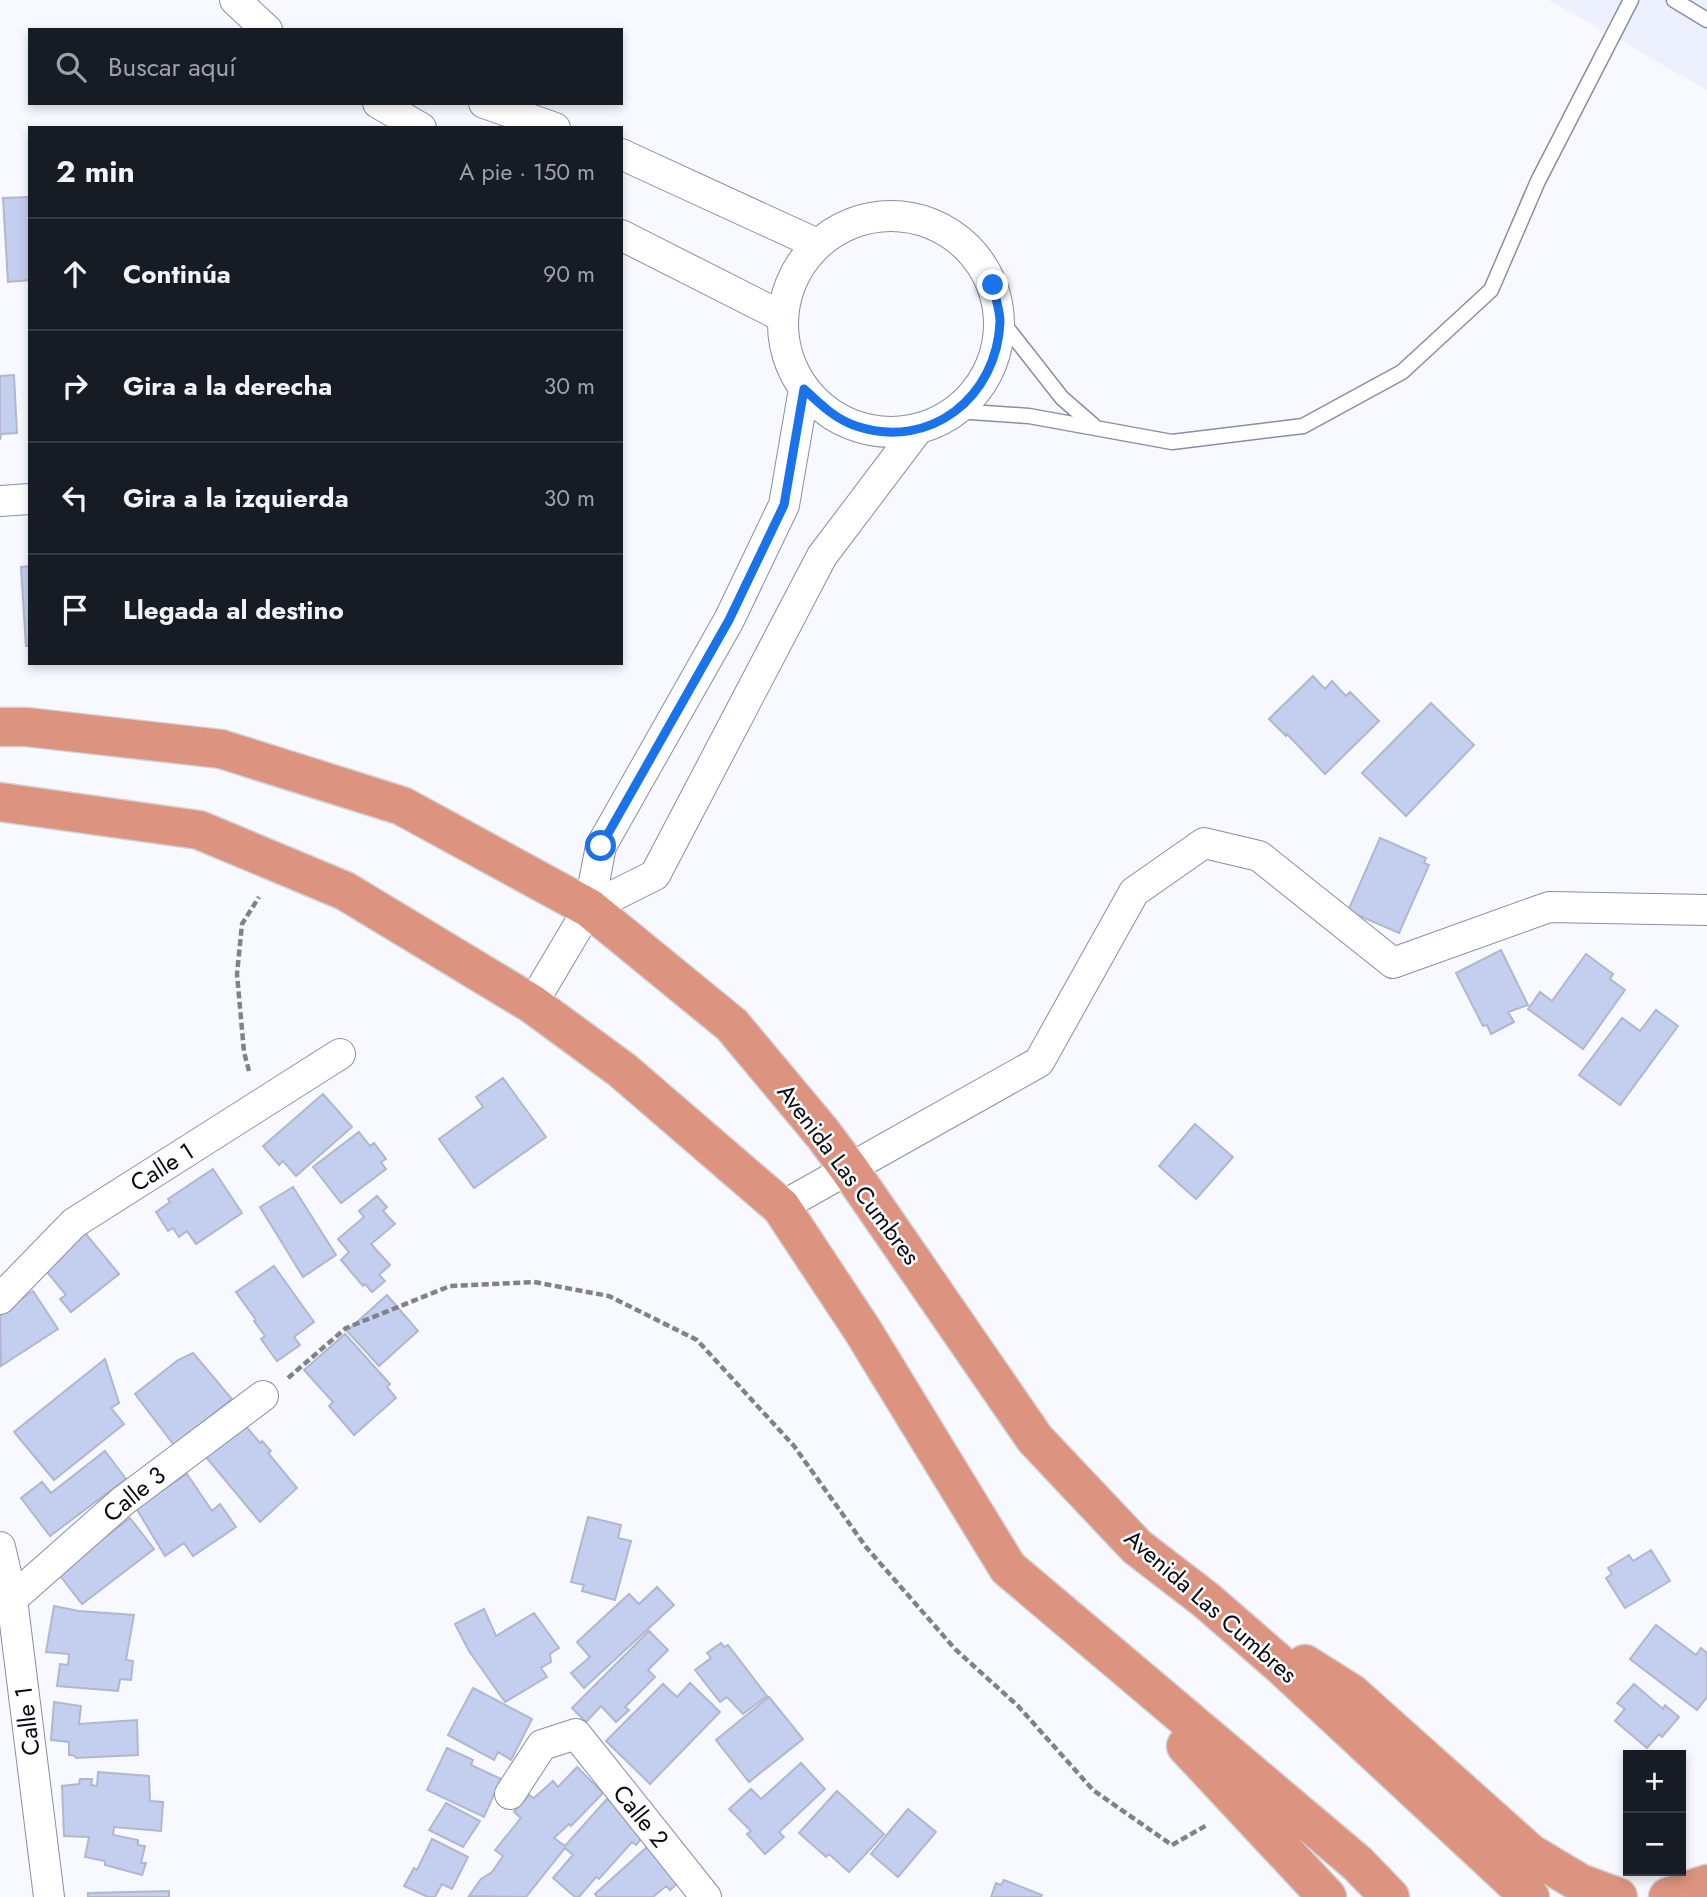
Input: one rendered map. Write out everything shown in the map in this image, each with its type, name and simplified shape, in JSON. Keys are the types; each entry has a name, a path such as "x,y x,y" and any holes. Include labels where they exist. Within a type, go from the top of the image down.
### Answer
{"highway":[{"name":"Avenida Las Cumbres","path":"0,727 26,727 221,749 402,806 589,908 732,1025 849,1169 1035,1439 1138,1547 1206,1600 1283,1667 1530,1897"},
{"path":"0,802 199,831 345,891 532,1004 622,1070 781,1207 863,1331 1008,1568 1357,1863 1390,1897"},
{"path":"1206,1600 1351,1693 1530,1853 1580,1883 1618,1897"},
{"path":"1060,1612 1327,1897"},
{"path":"1668,1897 1707,1884"}],"street":[{"path":"235,0 265,28"},
{"path":"381,105 418,126"},
{"path":"490,105 549,126"},
{"path":"623,155 817,244"},
{"path":"881,216 916,218 948,232 975,255 993,285 1000,319 996,355 981,386 956,411 938,422 918,429 887,432 855,426 827,411 804,389 787,355 783,317 787,290 799,265 817,244 846,225 881,216"},
{"path":"623,236 783,317"},
{"path":"532,1004 589,908 601,846 729,620 784,505 804,389"},
{"path":"589,908 655,875 822,556 918,429"},
{"path":"0,501 28,499"},
{"path":"781,1207 1039,1062 1134,892 1204,844 1259,856 1393,963 1549,907 1707,910"},
{"name":"Calle 1","path":"0,1299 74,1223 340,1054"},
{"name":"Calle 3","path":"12,1600 123,1501 263,1396"},
{"name":"Calle 1","path":"0,1547 12,1600 49,1897"},
{"name":"Calle 2","path":"510,1794 542,1745 576,1734 706,1897"}],"lane":[{"path":"956,411 1029,416 1172,442 1303,426 1402,372 1491,290 1538,181 1631,0"},
{"path":"1674,0 1707,20"},
{"path":"1000,319 1062,398 1094,426"}],"path":[{"path":"260,1105 244,1052 237,974 242,923 281,865"},
{"path":"289,1377 346,1328 450,1286 534,1282 609,1296 697,1340 794,1446 866,1547 955,1649 1018,1706 1093,1790 1172,1845 1241,1805"}],"shaded area":[{"path":"1549,0 1707,0 1707,90"}],"building":[{"path":"28,197 28,280 8,282 3,198"},
{"path":"14,375 17,433 1,434 0,440 0,376"},
{"path":"28,566 28,646 26,646 21,567"},
{"path":"1313,676 1325,689 1332,681 1346,696 1350,692 1379,721 1325,774 1269,719"},
{"path":"1431,703 1474,745 1406,816 1362,773"},
{"path":"1380,838 1426,858 1424,863 1429,865 1399,933 1348,911"},
{"path":"1501,950 1528,1005 1508,1012 1514,1022 1491,1034 1487,1025 1483,1026 1456,973"},
{"path":"1586,954 1613,974 1610,979 1625,990 1583,1049 1528,1009 1540,992 1552,1001"},
{"path":"1656,1010 1678,1026 1620,1105 1579,1075 1622,1018 1640,1031"},
{"path":"503,1078 546,1137 474,1188 439,1139 483,1107 476,1097"},
{"path":"323,1094 352,1127 296,1176 283,1161 279,1165 263,1146"},
{"path":"1195,1124 1233,1157 1196,1199 1159,1166"},
{"path":"359,1132 370,1146 374,1143 386,1159 381,1162 386,1169 341,1203 313,1167"},
{"path":"213,1169 242,1213 196,1244 187,1231 179,1237 173,1228 168,1231 156,1212 170,1202 168,1199"},
{"path":"293,1187 336,1255 303,1277 260,1207"},
{"path":"377,1196 387,1207 383,1211 395,1224 371,1244 390,1265 379,1275 385,1281 372,1292 365,1284 363,1286 341,1260 349,1252 338,1239 364,1217 359,1211"},
{"path":"85,1233 119,1274 71,1312 60,1299 66,1295 43,1267"},
{"path":"274,1266 314,1322 294,1337 300,1345 277,1361 261,1339 265,1336 254,1321 256,1320 236,1292"},
{"path":"33,1291 58,1329 1,1366 0,1312"},
{"path":"387,1295 418,1331 379,1366 347,1331"},
{"path":"345,1334 390,1384 387,1387 396,1398 354,1435 329,1406 333,1402 304,1370"},
{"path":"193,1353 232,1399 174,1445 135,1394 178,1360"},
{"path":"105,1359 119,1403 111,1408 124,1424 54,1480 14,1432"},
{"path":"244,1424 260,1443 262,1441 271,1451 268,1453 297,1488 260,1522 206,1457"},
{"path":"105,1451 126,1479 50,1536 21,1498 42,1482 51,1493"},
{"path":"187,1474 212,1511 220,1504 236,1527 193,1556 184,1543 165,1556 136,1508"},
{"path":"588,1517 621,1525 618,1538 631,1541 615,1600 582,1591 584,1585 571,1582"},
{"path":"130,1518 154,1549 82,1604 58,1573"},
{"path":"1651,1550 1670,1581 1625,1608 1606,1578 1612,1574 1608,1568 1629,1555 1633,1561"},
{"path":"657,1587 674,1605 584,1688 571,1673 590,1657 577,1642 629,1594 639,1604"},
{"path":"54,1606 79,1611 134,1615 126,1660 133,1661 131,1680 120,1679 118,1691 57,1686 60,1664 68,1665 69,1654 46,1652"},
{"path":"484,1609 496,1636 534,1613 559,1648 550,1654 551,1662 541,1668 547,1677 505,1702 469,1651 455,1624"},
{"path":"1656,1625 1696,1655 1701,1648 1707,1653 1707,1697 1697,1710 1630,1659"},
{"path":"649,1631 668,1650 648,1670 655,1677 625,1707 629,1710 616,1722 601,1706 586,1722 572,1708"},
{"path":"721,1643 724,1647 728,1645 767,1696 743,1714 727,1697 720,1702 695,1670 711,1658 707,1653"},
{"path":"690,1683 720,1712 650,1784 606,1741 663,1684 677,1697"},
{"path":"1634,1684 1663,1709 1665,1705 1679,1717 1662,1737 1659,1734 1647,1748 1615,1721 1625,1709 1617,1703"},
{"path":"473,1688 532,1719 511,1760 498,1752 494,1760 448,1735"},
{"path":"769,1697 803,1739 749,1782 716,1740"},
{"path":"54,1702 81,1706 79,1724 137,1720 138,1755 76,1758 69,1755 69,1742 51,1740"},
{"path":"447,1748 473,1760 471,1765 501,1779 484,1817 427,1790"},
{"path":"801,1763 825,1789 779,1832 784,1837 765,1854 747,1834 751,1831 729,1809 751,1789 761,1799"},
{"path":"577,1767 603,1793 571,1826 569,1824 554,1838 565,1846 607,1799 646,1833 636,1845 632,1842 579,1897 575,1897 553,1878 573,1855 565,1848 526,1897 469,1896 503,1856 495,1850 521,1818 514,1812 529,1795 534,1798 553,1781 558,1787"},
{"path":"98,1772 149,1776 150,1801 163,1802 161,1831 114,1827 113,1835 138,1840 138,1845 145,1846 141,1863 146,1863 142,1875 105,1865 105,1861 85,1857 89,1837 64,1836 62,1786 79,1784 80,1779 92,1779 91,1785 97,1786"},
{"path":"837,1791 884,1834 849,1872 829,1854 826,1857 799,1833"},
{"path":"446,1803 480,1821 463,1847 429,1830"},
{"path":"908,1809 936,1832 898,1877 871,1854"},
{"path":"432,1839 468,1857 452,1889 442,1884 435,1897 428,1897 404,1886 414,1868 417,1870"},
{"path":"647,1847 680,1881 670,1890 666,1886 653,1897 597,1897 595,1894"},
{"path":"1004,1880 1042,1895 991,1897 996,1883 1001,1885"},
{"path":"169,1891 169,1897 88,1897 88,1893"}],"route":[{"path":"601,846 729,620 784,505 804,389 827,411 855,426 887,432 918,429 938,422 956,411 981,386 996,355 1000,319 993,285"}]}
